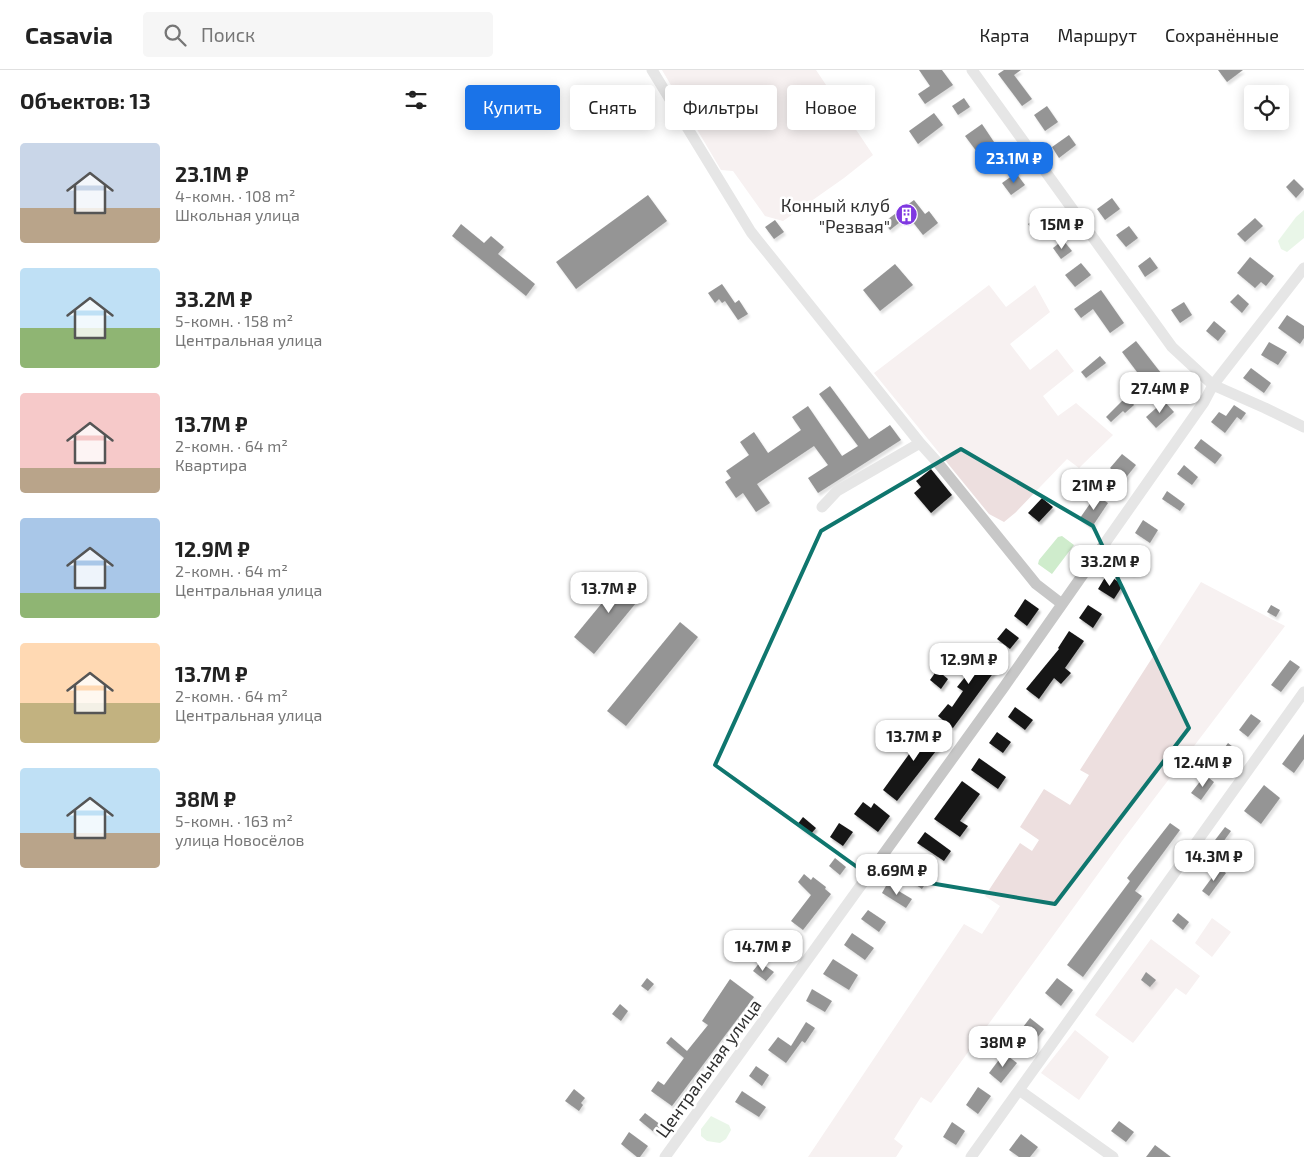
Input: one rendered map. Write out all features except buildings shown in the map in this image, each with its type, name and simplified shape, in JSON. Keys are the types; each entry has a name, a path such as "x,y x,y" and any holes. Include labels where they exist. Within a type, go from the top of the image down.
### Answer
{"street":[{"path":"652,70 751,232 1036,584 1062,604"},
{"path":"972,70 1172,347 1213,385 1304,427"},
{"name":"Центральная улица","path":"665,1157 1004,687 1204,402 1213,385 1304,268"},
{"path":"822,507 837,491 920,443"},
{"path":"971,1157 1304,692"},
{"path":"1019,1090 1113,1157"}],"highlighted area":[{"path":"961,449 1093,526 1189,728 1055,904 864,872 715,765 821,531"}],"shaded area":[{"path":"662,70 816,70 826,85 787,85 787,130 856,130 873,155 783,221 765,216 733,171 721,170 697,130 777,130 777,85 671,85"},
{"path":"1304,210 1304,238 1287,252 1281,249 1278,241 1296,217"},
{"path":"989,285 1006,307 1035,285 1050,312 1010,344 1030,370 1057,349 1074,371 1043,396 1058,416 1076,403 1113,435 1079,468 1067,459 1004,522 989,514 874,373"},
{"path":"1062,536 1074,545 1052,574 1038,564 1039,560 1058,537"},
{"path":"1201,582 1285,626 1122,841 931,1103 921,1097 894,1139 903,1146 896,1157 808,1157 964,924 982,934 1000,906 985,896 1020,843 1032,851 1039,840 1020,827 1044,789 1070,805 1089,775 1080,770"},
{"path":"1212,918 1231,932 1212,957 1195,943"},
{"path":"1151,939 1200,976 1186,995 1176,988 1133,1043 1095,1015"},
{"path":"1075,1030 1109,1057 1079,1100 1041,1073"},
{"path":"711,1116 729,1125 731,1130 726,1139 720,1143 707,1141 701,1136 701,1129"}],"place":[{"name":"Конный клуб \"Резвая\"","path":"906,215"}]}
